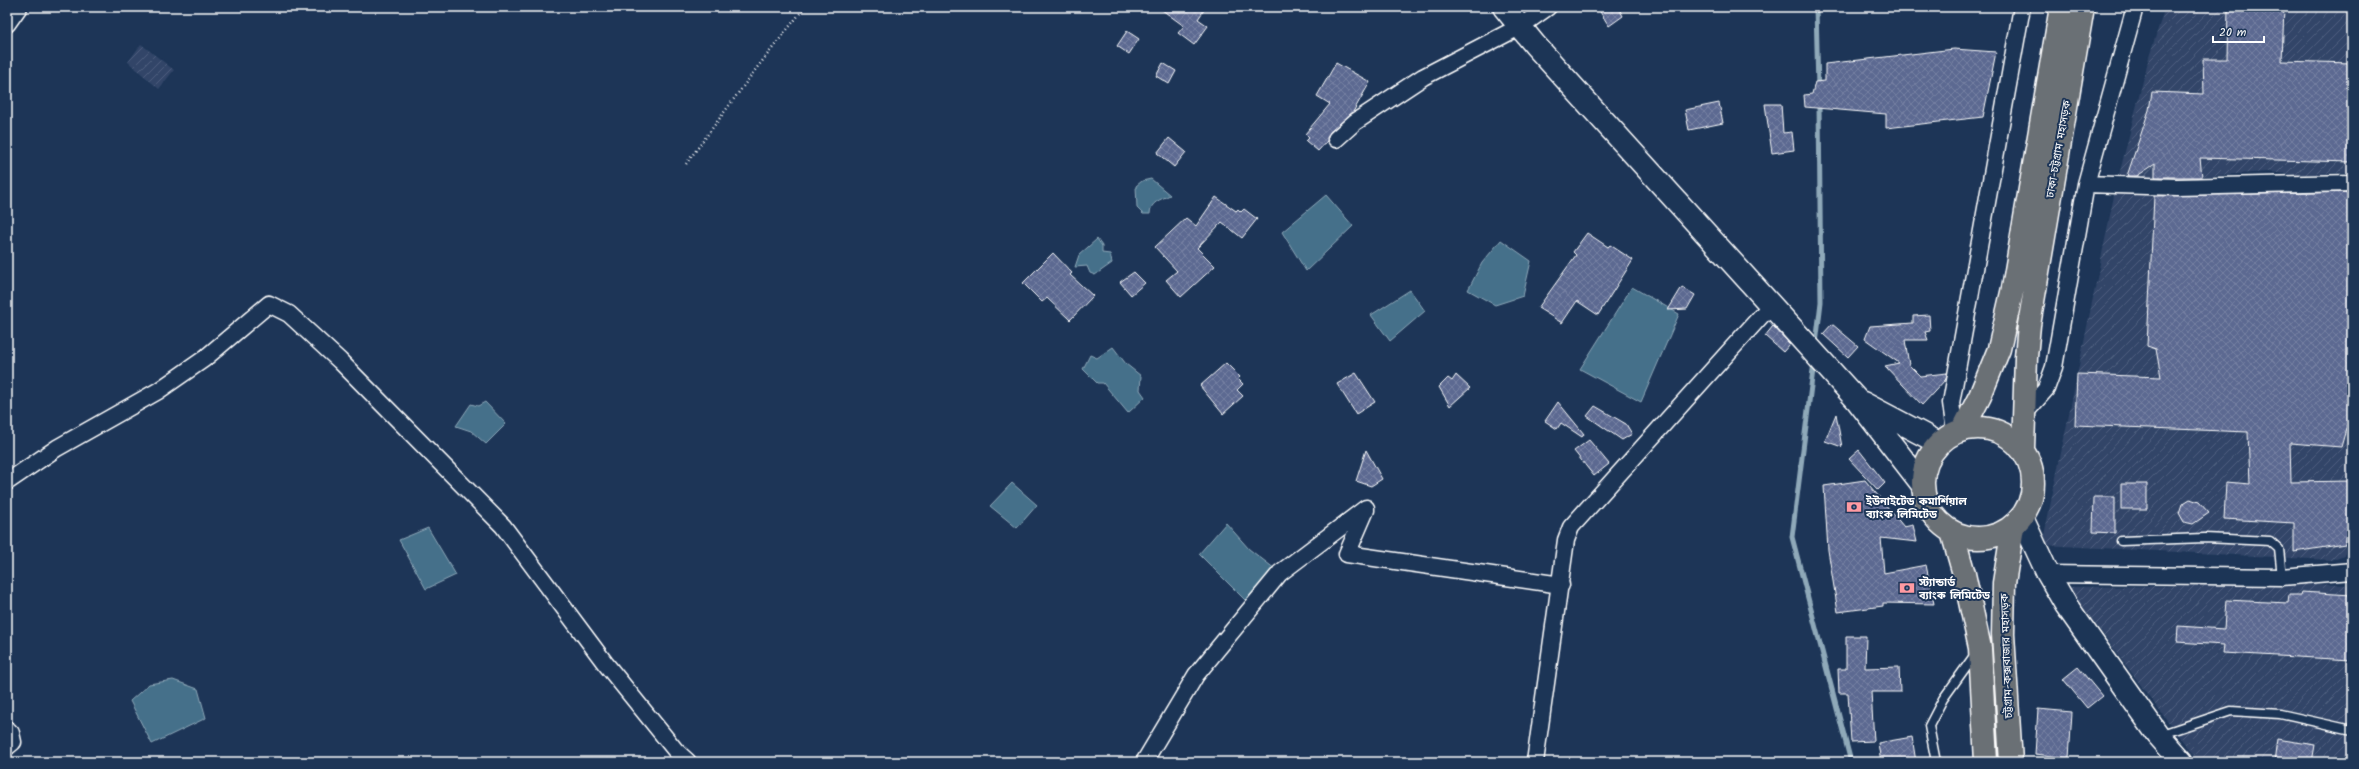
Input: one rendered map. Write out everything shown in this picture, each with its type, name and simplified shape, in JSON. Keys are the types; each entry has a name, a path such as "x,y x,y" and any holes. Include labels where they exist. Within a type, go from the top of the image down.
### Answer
{"highway":[{"name":"ঢাকা-চট্টগ্রাম মহাসড়ক","path":"1952,435 1999,349 2013,288 2061,7"},
{"name":"ঢাকা-চট্টগ্রাম মহাসড়ক","path":"2022,449 2026,357 2034,291 2082,7"},
{"path":"1985,428 2006,435 2022,449 2031,466 2034,484 2031,502 2017,522 1994,536 1973,539 1952,532 1936,520 1926,503 1922,484 1926,461 1952,435 1985,428"},
{"name":"চট্টগ্রাম-কক্সবাজার মহাসড়ক","path":"2011,762 2003,621 2004,583 2017,522"},
{"path":"1952,532 1964,574 1980,648 1986,762"}],"main road":[{"path":"1504,7 1535,45 1857,400 1922,484"},
{"path":"1857,400 1952,435"},
{"path":"2017,522 2066,605 2158,735 2182,762"}],"street":[{"path":"7,24 19,7"},
{"path":"1336,139 1355,122 1423,77 1521,26 1548,7"},
{"path":"1952,435 1951,403 2022,7"},
{"path":"2024,414 2046,389 2054,367 2086,184 2135,7"},
{"path":"2086,184 2177,187 2352,183"},
{"path":"7,482 57,448 158,391 204,359 269,304 289,314 340,361 503,526 605,663 676,750 688,762"},
{"path":"1535,762 1561,585 1566,540 1571,527 1771,305"},
{"path":"1144,762 1196,675 1280,573 1366,508 1347,554 1561,585"},
{"path":"2048,574 2282,577 2352,571"},
{"path":"7,728 11,733 13,742 7,747"}],"lane":[{"path":"2121,541 2204,538 2270,541 2279,549 2282,577"},
{"path":"1936,762 1929,726 1944,699 1980,648"},
{"path":"2158,735 2231,711 2280,714 2352,730"}],"path":[{"path":"686,164 756,69 805,7"}],"shaded area":[{"path":"2165,7 2352,7 2352,172 2297,175 2268,172 2132,181 2118,179 2149,57"},
{"path":"141,44 174,70 159,89 128,62"},
{"path":"1151,179 1170,195 1154,204 1150,210 1150,214 1143,214 1137,208 1136,186 1142,181"},
{"path":"2352,183 2350,548 2344,555 2331,560 2042,545 2116,186"},
{"path":"1326,195 1353,226 1306,271 1282,232"},
{"path":"1097,239 1102,246 1102,253 1110,254 1112,263 1095,275 1090,273 1087,266 1075,267 1079,255"},
{"path":"1501,240 1531,261 1523,296 1495,305 1468,290 1482,263"},
{"path":"1632,287 1679,314 1641,402 1580,369"},
{"path":"1410,290 1425,311 1390,341 1371,315"},
{"path":"1113,347 1126,364 1141,376 1140,390 1145,397 1128,413 1103,383 1097,383 1083,369 1090,355 1097,358"},
{"path":"485,402 506,424 486,444 471,431 456,426 471,404 478,406"},
{"path":"1012,483 1037,505 1017,528 990,506"},
{"path":"1226,523 1249,549 1275,569 1248,603 1199,554"},
{"path":"428,528 456,575 426,589 399,540"},
{"path":"2307,584 2352,585 2352,762 2200,762 2159,710 2068,587"},
{"path":"173,680 198,689 206,718 152,744 130,701 149,684"}],"building":[{"path":"1158,7 1206,7 1198,19 1208,26 1194,45 1178,33 1184,26"},
{"path":"1597,7 1618,7 1623,16 1609,26"},
{"path":"2228,7 2284,7 2282,61 2352,63 2352,162 2200,158 2202,177 2155,177 2155,164 2137,176 2127,176 2149,110 2152,92 2204,94 2203,59 2227,59"},
{"path":"1127,31 1139,39 1129,54 1117,46"},
{"path":"1954,49 1996,52 1983,117 1886,128 1886,114 1805,107 1804,95 1812,94 1815,82 1825,81 1825,64"},
{"path":"1163,63 1176,71 1169,84 1156,76"},
{"path":"1336,63 1370,82 1353,112 1330,132 1327,141 1318,151 1306,141 1309,138 1305,134 1330,104 1317,96"},
{"path":"1719,103 1723,123 1689,130 1685,110"},
{"path":"1765,104 1781,104 1783,133 1792,132 1794,150 1772,153"},
{"path":"1169,138 1186,152 1174,167 1157,153"},
{"path":"2352,192 2352,408 2341,447 2290,443 2291,482 2352,481 2352,507 2345,544 2294,552 2294,523 2224,519 2226,482 2250,484 2248,432 2075,425 2077,374 2161,377 2156,349 2147,346 2154,196"},
{"path":"1216,197 1236,211 1238,209 1241,212 1244,209 1257,219 1242,238 1222,222 1197,248 1215,266 1181,297 1166,280 1177,271 1155,247 1186,218 1196,226"},
{"path":"1587,233 1608,247 1610,245 1633,260 1598,315 1577,301 1562,323 1538,308 1576,255 1573,252"},
{"path":"1053,253 1072,273 1070,275 1093,296 1070,320 1047,298 1042,302 1023,283"},
{"path":"1134,272 1145,283 1131,295 1120,282"},
{"path":"1682,287 1695,295 1687,309 1668,310"},
{"path":"1929,315 1930,331 1925,332 1928,340 1905,340 1909,365 1920,376 1947,373 1946,379 1922,405 1885,366 1899,363 1865,339 1870,326 1913,323 1913,316"},
{"path":"1832,324 1858,346 1848,357 1823,334"},
{"path":"1773,326 1790,344 1783,352 1765,336"},
{"path":"1226,363 1240,377 1238,379 1243,384 1237,390 1243,396 1223,414 1200,386"},
{"path":"1356,373 1375,402 1356,414 1337,384"},
{"path":"1456,375 1470,388 1450,406 1439,387 1448,378 1452,381"},
{"path":"1558,402 1584,434 1582,437 1561,423 1557,429 1545,421"},
{"path":"1595,406 1626,424 1632,434 1622,440 1587,416"},
{"path":"1836,414 1842,447 1825,441"},
{"path":"1589,440 1609,464 1594,476 1574,451"},
{"path":"1366,450 1382,479 1371,486 1356,481"},
{"path":"1859,450 1885,483 1878,490 1849,459"},
{"path":"1865,480 1904,527 1913,525 1917,542 1881,538 1884,573 1926,565 1934,604 1883,603 1883,606 1838,612 1828,550 1824,486"},
{"path":"2121,484 2147,484 2147,509 2121,509"},
{"path":"2094,497 2115,497 2115,533 2093,532"},
{"path":"2190,499 2199,502 2209,513 2193,524 2184,522 2179,513 2182,504"},
{"path":"2301,592 2352,595 2352,660 2223,653 2224,645 2177,642 2178,626 2224,629 2226,600 2288,603 2289,595 2300,595"},
{"path":"1846,636 1866,636 1865,668 1899,667 1900,692 1871,692 1874,741 1851,742 1848,693 1839,693 1838,669 1846,669"},
{"path":"2078,667 2102,696 2087,708 2063,679"},
{"path":"2038,709 2072,712 2069,758 2035,754"},
{"path":"1912,737 1916,762 1881,762 1878,743"},
{"path":"2277,739 2315,745 2312,762 2274,762"}],"waterway":[{"path":"1816,7 1818,89"},
{"path":"1816,344 1821,302 1819,103"},
{"path":"1814,362 1792,537 1851,762"}],"place":[{"name":"ইউনাইটেড কমার্শিয়াল ব্যাংক লিমিটেড","path":"1854,507"},
{"name":"স্ট্যান্ডার্ড ব্যাংক লিমিটেড","path":"1907,588"}]}
